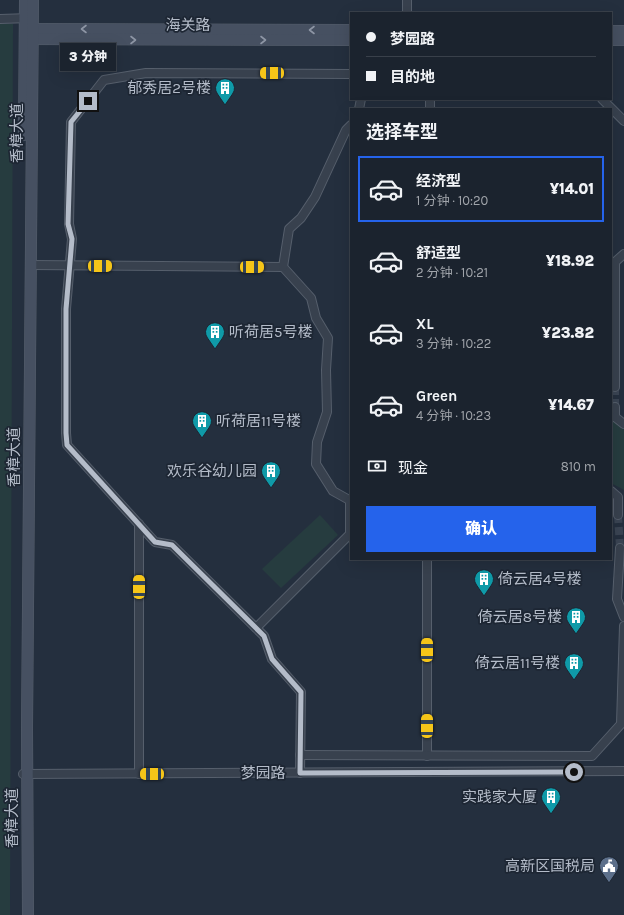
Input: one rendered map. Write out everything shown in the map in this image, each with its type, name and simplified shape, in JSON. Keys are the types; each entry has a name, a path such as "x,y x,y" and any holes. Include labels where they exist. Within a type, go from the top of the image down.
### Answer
{"street":[{"name":"香樟大道","path":"22,915 31,265 29,29 25,0"},
{"name":"香樟大道","path":"28,915 25,774 29,29 33,0"},
{"path":"407,0 407,12"},
{"path":"0,18 29,29"},
{"name":"海关路","path":"29,29 350,30"},
{"name":"海关路","path":"29,29 350,40"},
{"path":"612,31 624,31"},
{"path":"612,40 624,40"},
{"path":"300,773 301,692 272,659 264,636 172,545 155,542 67,445 66,309 72,239 68,224 71,122 104,80 146,73 350,74"},
{"path":"603,100 611,108"},
{"path":"612,109 624,121"},
{"path":"283,267 289,229 301,218 315,196 346,130 350,126"},
{"path":"612,255 623,255"},
{"path":"615,387 615,262 623,255"},
{"path":"31,265 283,267 311,298 316,318 328,338 326,370 327,412 317,442 316,464 333,491 350,500"},
{"path":"615,407 613,419 624,424"},
{"path":"612,492 621,500 618,515"},
{"path":"139,524 139,774"},
{"path":"256,628 350,534"},
{"path":"620,548 617,599 624,617"},
{"path":"427,560 427,756"},
{"path":"300,755 592,756 621,724 624,626"},
{"name":"梦园路","path":"25,774 624,771"}],"green space":[{"path":"0,24 13,24 10,915 0,915"},
{"path":"612,421 624,422 624,490 612,484"},
{"path":"320,515 338,535 281,588 262,569"}],"tunnel":[{"path":"615,387 615,407"},
{"path":"618,515 620,548"}],"place":[{"name":"郁秀居2号楼","path":"225,105"},
{"name":"听荷居5号楼","path":"215,349"},
{"name":"听荷居11号楼","path":"202,438"},
{"name":"欢乐谷幼儿园","path":"271,488"},
{"name":"倚云居4号楼","path":"484,596"},
{"name":"倚云居8号楼","path":"576,634"},
{"name":"倚云居11号楼","path":"574,680"},
{"name":"实践家大厦","path":"551,814"},
{"name":"高新区国税局","path":"609,883"}],"route":[{"path":"88,101 71,122 68,224 72,239 66,309 67,445 155,542 172,545 264,636 272,659 301,692 300,773 574,772"}]}
